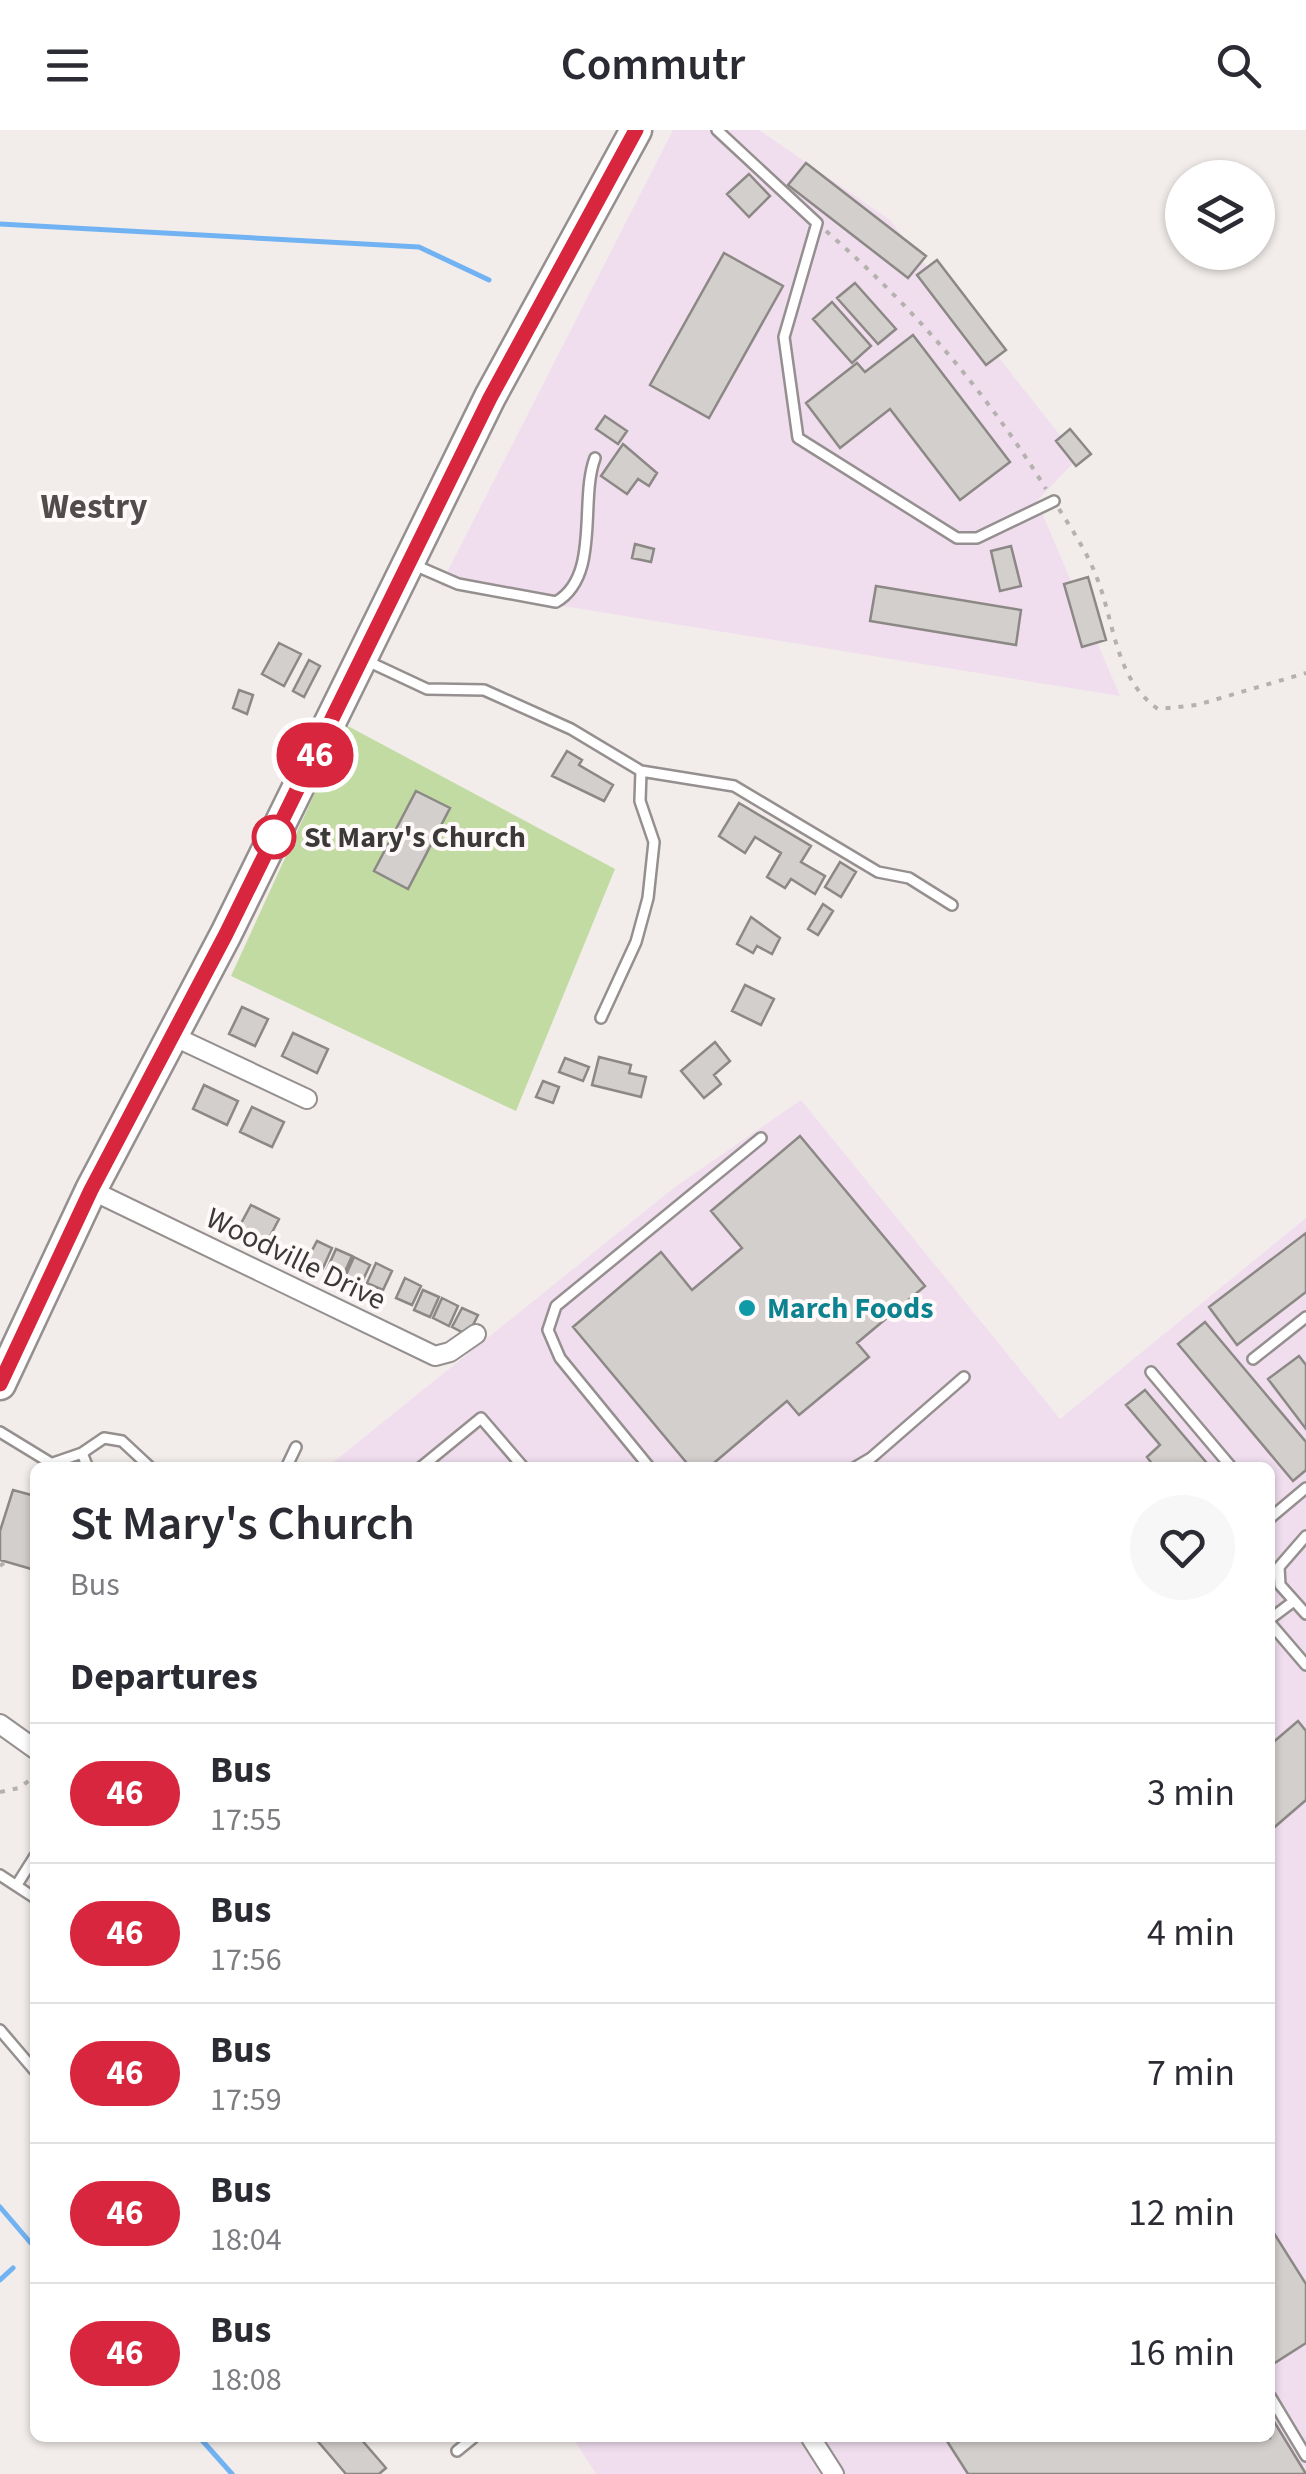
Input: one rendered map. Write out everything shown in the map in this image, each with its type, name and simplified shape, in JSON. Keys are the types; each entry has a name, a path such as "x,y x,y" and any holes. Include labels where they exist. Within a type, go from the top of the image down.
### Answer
{"highway":[{"path":"0,1384 91,1190 363,659 490,398 636,130"}],"street":[{"path":"172,1036 308,1099"},
{"name":"Woodville Drive","path":"91,1190 434,1356 450,1352 476,1334"},
{"path":"0,1724 30,1745"},
{"path":"814,2442 834,2474"}],"lane":[{"path":"717,130 817,224 784,338 798,438 957,538 977,538 1054,501"},
{"path":"410,562 458,584 556,602 566,596 582,562 588,477 594,458"},
{"path":"363,659 427,688 484,690 571,729 642,771 734,786 878,872 909,878 952,905"},
{"path":"601,1018 636,942 648,898 654,842 640,801 642,771"},
{"path":"645,1462 560,1358 548,1330 556,1306 760,1138"},
{"path":"1253,1359 1305,1320"},
{"path":"1150,1372 1227,1462"},
{"path":"864,1462 964,1376"},
{"path":"427,1462 481,1418 519,1462"},
{"path":"0,1432 49,1462"},
{"path":"61,1462 104,1438 122,1440 145,1462"},
{"path":"289,1462 296,1447"},
{"path":"82,1453 86,1462"},
{"path":"1275,1512 1306,1488"},
{"path":"1306,1536 1279,1567 1280,1584 1306,1614"},
{"path":"1275,1617 1294,1600"},
{"path":"1275,1627 1306,1665"},
{"path":"18,1883 30,1864"},
{"path":"0,1875 30,1894"},
{"path":"0,2030 30,2066"},
{"path":"1275,2404 1306,2456"},
{"path":"457,2451 468,2442"}],"path":[{"path":"0,1792 19,1788 30,1780"}],"shaded area":[{"path":"673,130 759,130 890,220 1078,458 1037,501 1120,696 440,586"},
{"path":"801,1100 1060,1419 1306,1218 1306,2474 596,2474 576,2442 1275,2442 1275,1462 333,1462 675,1187"}],"green space":[{"path":"346,725 615,869 516,1111 231,976"}],"building":[{"path":"806,163 926,256 908,278 788,185"},
{"path":"749,174 770,196 749,217 727,194"},
{"path":"724,253 783,286 709,418 650,385"},
{"path":"937,260 1006,350 986,365 917,275"},
{"path":"855,283 896,329 878,344 837,298"},
{"path":"832,302 871,346 852,363 813,319"},
{"path":"913,335 1010,462 960,500 890,409 840,448 806,403 857,363 865,372"},
{"path":"605,416 627,431 618,444 596,429"},
{"path":"1070,429 1091,454 1076,466 1056,441"},
{"path":"623,444 657,473 649,486 638,479 627,494 601,476"},
{"path":"635,544 654,549 651,562 632,558"},
{"path":"1011,546 1021,586 1000,591 991,551"},
{"path":"1088,577 1106,640 1082,647 1064,584"},
{"path":"876,586 1021,610 1016,645 870,621"},
{"path":"279,643 301,654 284,686 262,674"},
{"path":"309,660 320,666 304,697 293,691"},
{"path":"239,690 253,695 247,714 233,708"},
{"path":"567,751 582,760 579,765 613,785 604,801 552,776"},
{"name":"St Mary's Church","path":"416,791 450,808 408,889 374,871"},
{"path":"739,803 811,846 801,862 825,876 815,894 791,879 785,888 767,877 781,853 755,837 745,853 719,836"},
{"path":"840,862 856,872 841,897 825,887"},
{"path":"823,904 833,911 818,935 808,929"},
{"path":"751,917 780,938 772,954 757,946 753,953 737,944"},
{"path":"745,985 774,999 761,1025 732,1011"},
{"path":"242,1007 268,1019 255,1046 229,1034"},
{"path":"293,1033 328,1049 317,1073 282,1056"},
{"path":"715,1042 730,1061 714,1075 721,1084 704,1098 681,1071"},
{"path":"599,1057 631,1065 629,1073 646,1077 641,1097 592,1085"},
{"path":"565,1058 589,1067 583,1081 559,1072"},
{"path":"543,1081 559,1087 553,1103 536,1097"},
{"path":"204,1085 238,1101 227,1125 193,1109"},
{"path":"252,1107 284,1122 272,1147 240,1132"},
{"name":"March Foods","path":"800,1136 925,1286 857,1343 869,1357 799,1415 787,1401 715,1462 686,1462 573,1327 661,1252 692,1290 742,1248 711,1211"},
{"path":"251,1205 279,1219 266,1244 238,1229"},
{"path":"1306,1233 1306,1292 1237,1345 1209,1307"},
{"path":"317,1241 332,1248 323,1268 307,1260"},
{"path":"336,1249 352,1256 343,1276 327,1269"},
{"path":"354,1257 370,1265 361,1284 345,1277"},
{"path":"376,1263 392,1271 383,1290 367,1283"},
{"path":"405,1278 421,1286 412,1305 396,1298"},
{"path":"423,1290 439,1297 430,1317 414,1310"},
{"path":"442,1298 458,1306 449,1326 433,1318"},
{"path":"462,1308 478,1315 468,1335 452,1327"},
{"path":"1205,1322 1306,1442 1306,1470 1293,1481 1178,1344"},
{"path":"1299,1356 1306,1365 1306,1429 1268,1379"},
{"path":"1145,1390 1206,1462 1151,1462 1147,1457 1160,1445 1126,1405"},
{"path":"13,1490 30,1495 30,1569 0,1560 0,1531"},
{"path":"1298,1721 1306,1731 1306,1800 1275,1827 1275,1741"},
{"path":"1275,2235 1306,2284 1306,2343 1275,2363"},
{"path":"1275,2423 1306,2474 968,2474 948,2442 1275,2442"},
{"path":"318,2442 363,2442 386,2468 379,2474 346,2474"}],"waterway":[{"path":"0,224 419,247 489,280"},
{"path":"0,2207 30,2242"},
{"path":"0,2280 13,2268"},
{"path":"204,2442 232,2474"}],"bus line":[{"name":"46","path":"0,1384 91,1190 226,934 490,398 636,130"}],"place":[{"name":"St Mary's Church","path":"274,837"},
{"name":"March Foods","path":"747,1308"}],"district":[{"name":"Westry","path":"94,507"}]}
